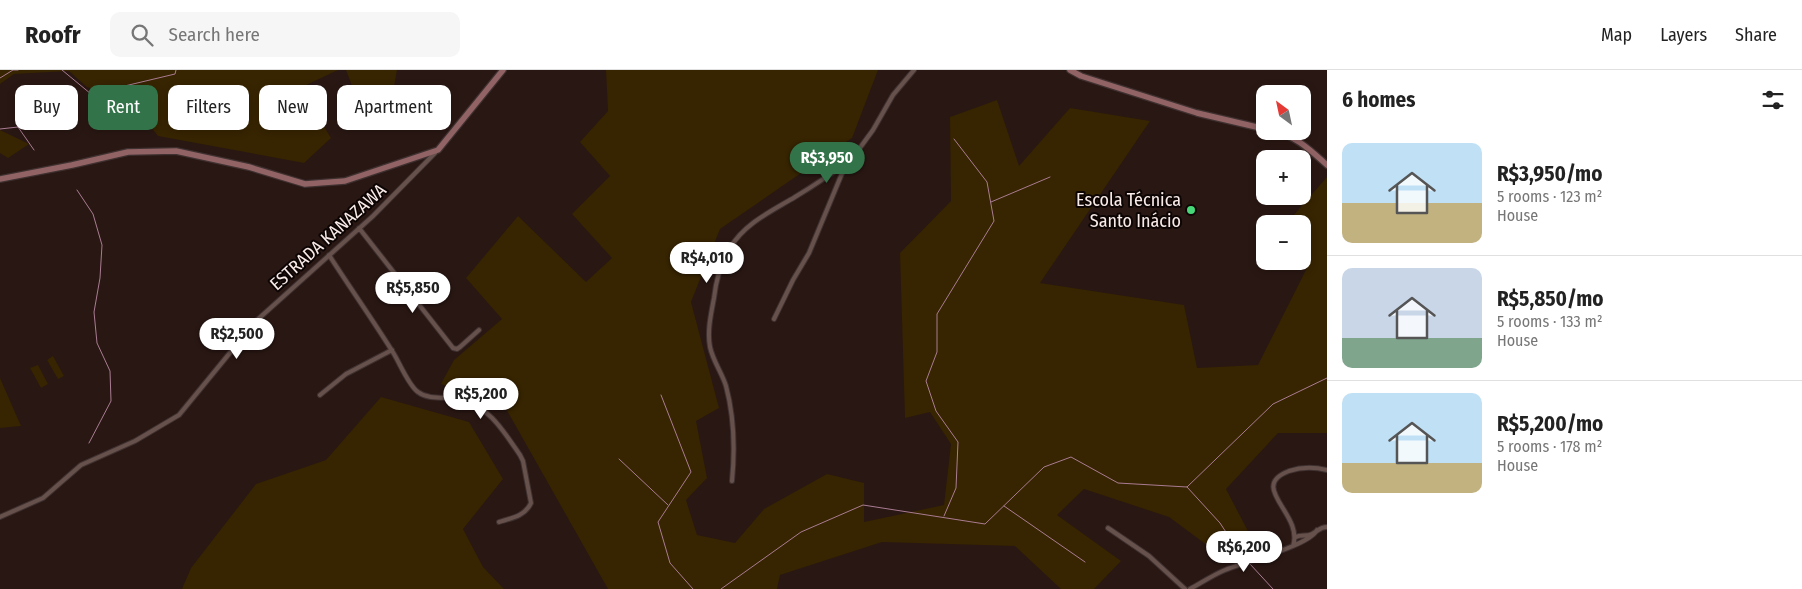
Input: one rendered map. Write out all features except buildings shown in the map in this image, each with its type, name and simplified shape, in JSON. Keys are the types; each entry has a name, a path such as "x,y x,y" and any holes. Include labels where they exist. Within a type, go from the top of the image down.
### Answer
{"main road":[{"path":"0,179 72,166 128,152 176,151 249,167 305,184 345,181 438,150 503,70"},
{"path":"1070,70 1081,76 1196,112 1256,127"},
{"path":"1298,140 1327,165"}],"street":[{"path":"774,319 814,241 840,178 873,130 893,95 914,70"},
{"name":"ESTRADA KANAZAWA","path":"0,517 43,498 81,464 135,441 179,415 256,321 403,187 438,150"},
{"path":"732,481 735,458 731,416 725,385 710,347 710,323 720,270 730,247 747,228 770,210 831,174 852,159"},
{"path":"359,228 453,348 460,347 479,330"},
{"path":"328,255 419,393 429,397 460,399 482,409 496,421 520,455 523,461 531,503 529,509 522,514 499,522"},
{"path":"320,395 346,374 392,350"},
{"path":"1293,546 1296,537 1293,525 1273,490 1273,483 1276,477 1301,468 1327,470"},
{"path":"1296,537 1300,534 1309,535 1322,527 1327,527"},
{"path":"1108,528 1148,556 1185,589"},
{"path":"1190,589 1224,570 1293,546 1315,535 1318,530"}],"shaded area":[{"path":"0,70 338,70 306,85 259,85 259,130 326,130 331,138 304,163 158,136 153,130 158,130 158,85 88,85 88,87 69,71 14,74 0,84"},
{"path":"346,70 397,70 394,85 352,85"},
{"path":"606,70 878,70 852,138 720,229 691,302 719,408 696,421 707,478 686,500 697,535 735,543 764,509 827,474 864,483 864,522 944,505 951,444 930,412 905,418 900,253 951,201 950,117 997,100 1019,166 1070,108 1150,121 1040,283 1184,305 1197,368 1258,365 1306,270 1311,270 1311,215 1294,215 1303,205 1311,205 1311,195 1327,177 1327,433 1278,433 1226,489 1250,535 1223,557 1169,517 1084,489 1057,515 1121,561 1094,589 1061,589 1015,546 882,542 780,575 777,589 608,589 505,407 441,384 454,360 502,319 466,278 518,216 586,282 612,258 572,214 610,176 580,142 608,111"},
{"path":"0,130 29,144 8,158 0,153"},
{"path":"53,356 64,376 58,379 47,360"},
{"path":"38,365 48,384 41,388 30,368"},
{"path":"0,378 21,426 0,428"},
{"path":"381,397 469,422 503,479 463,529 483,567 504,589 182,589 191,568 256,484 326,460"}],"waterway":[{"path":"0,78 13,70 18,70"},
{"path":"62,70 91,94 175,74 176,70"},
{"path":"0,129 18,127 34,150"},
{"path":"944,516 956,488 958,442 936,411 926,381 937,352 937,314 994,221 987,182 954,139"},
{"path":"991,202 1050,177"},
{"path":"77,190 93,214 102,245 100,278 94,312 97,343 110,371 111,401 89,443"},
{"path":"721,589 801,532 863,505 985,524 1044,467 1071,457 1118,483 1187,487 1273,404 1327,378"},
{"path":"661,395 691,472 658,522 670,563 693,589"},
{"path":"619,459 668,505"},
{"path":"1187,487 1220,523 1247,561"},
{"path":"1004,506 1085,562"},
{"path":"1250,564 1273,589"}],"place":[{"name":"Escola Técnica Santo Inácio","path":"1191,210"}]}
